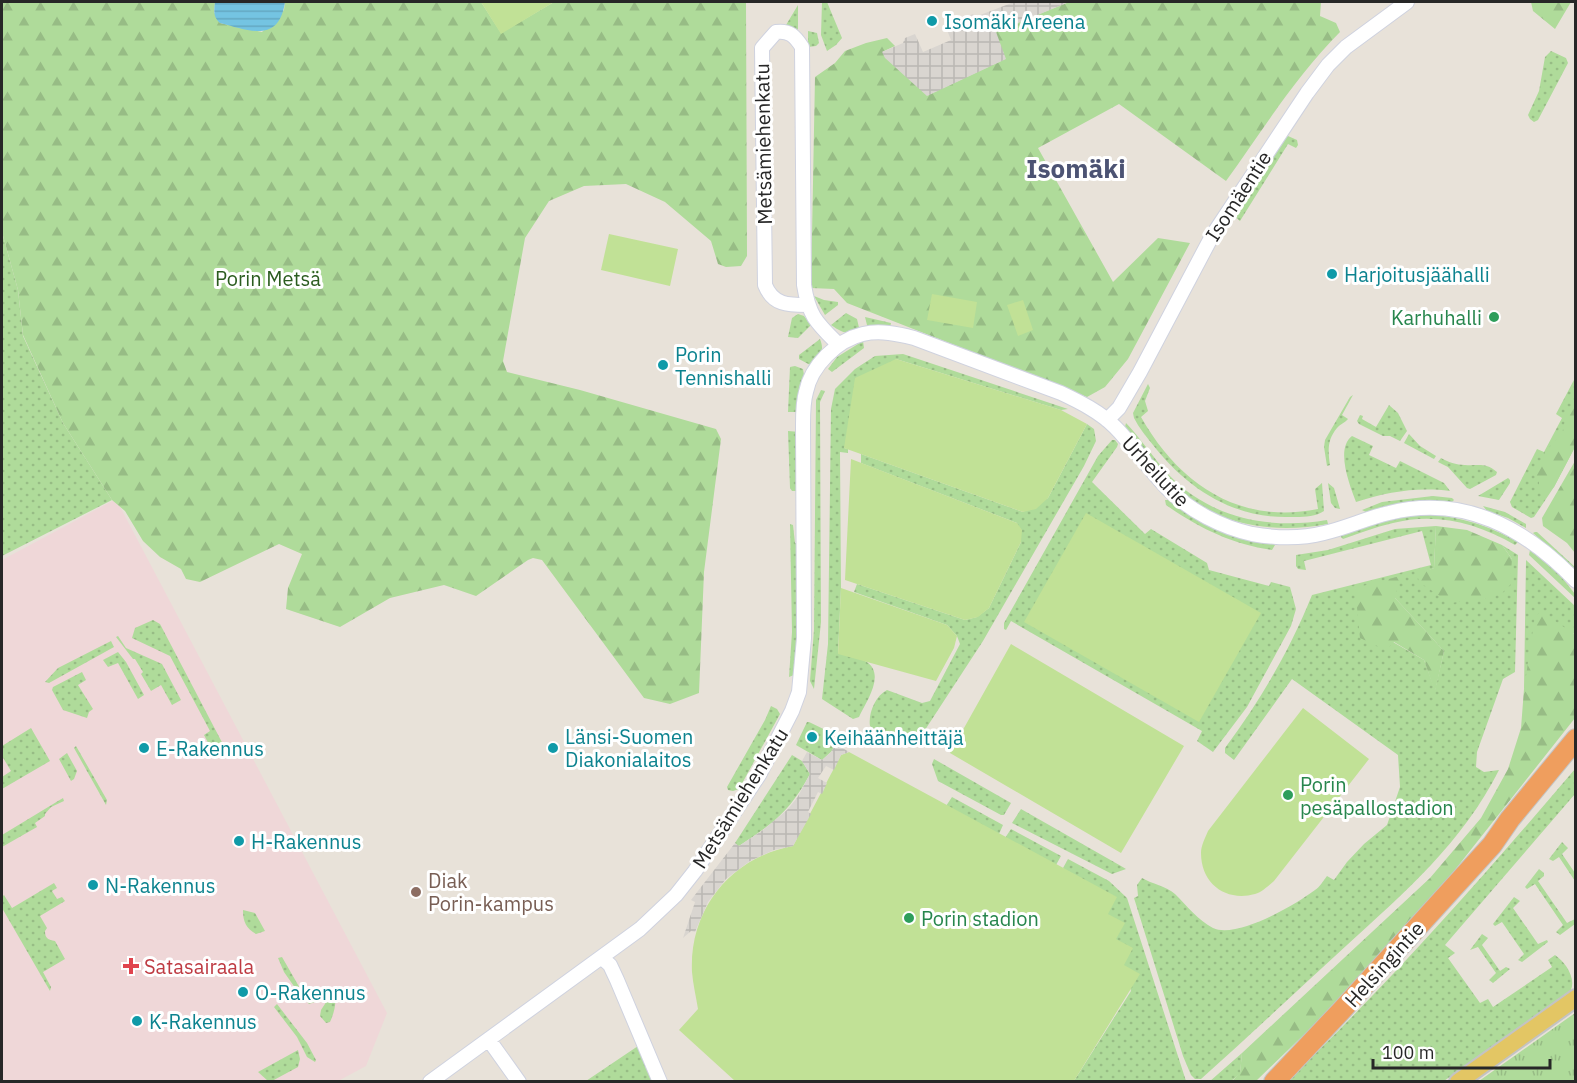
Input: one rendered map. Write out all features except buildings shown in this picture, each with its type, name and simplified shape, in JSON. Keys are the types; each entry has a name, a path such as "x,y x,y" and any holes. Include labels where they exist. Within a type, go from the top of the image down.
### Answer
{"highway":[{"name":"Helsingintie","path":"1274,1082 1492,845 1510,819 1575,739"},
{"name":"Helsingintie","path":"1492,845 1517,824 1575,756"}],"main road":[{"path":"1458,1082 1575,998"}],"street":[{"name":"Isomäentie","path":"1107,420 1119,408 1140,372 1212,236 1307,93 1328,65 1346,47 1407,2"},
{"name":"Metsämiehenkatu","path":"430,1082 602,958 649,921 676,895 695,871 759,775 792,711 799,692 804,638 803,425 806,390 815,370 839,345 819,325 807,305 804,265 802,46 797,39 784,31 776,32 762,48 765,285 772,298 778,302 787,305 807,305"},
{"name":"Urheilutie","path":"839,345 851,337 865,333 896,333 1061,393 1107,420 1169,490 1194,511 1251,534 1288,538 1323,534 1391,512 1427,508 1467,510 1497,521 1526,538 1545,552 1575,582"},
{"path":"602,958 610,965 660,1082"},
{"path":"489,1040 519,1082"}],"shaded area":[{"path":"1014,2 1069,2 996,32 1006,59 927,96 885,58 882,52 903,43 905,38 915,34 923,52 951,40 945,25 973,14 975,17"},
{"path":"116,499 387,1013 366,1066 338,1081 2,1082 2,560"},
{"path":"836,744 849,752 841,755 834,770 826,766 818,778 827,783 822,794 818,792 808,812 811,814 793,846 774,850 750,861 726,879 708,902 695,932 691,931 683,938 695,902 691,900 735,843 739,846 763,830 787,810 797,798 810,774 802,761 807,752 822,760"}],"green space":[{"name":"Porin Metsä","path":"2,2 215,2 214,12 220,23 262,32 284,10 285,2 481,2 501,33 554,2 746,2 747,256 741,266 726,267 718,264 711,241 665,202 626,184 584,186 549,201 525,238 503,361 507,372 580,390 716,429 721,439 704,572 699,693 670,704 644,698 542,560 533,558 528,560 476,596 444,585 390,598 340,627 286,609 288,588 302,554 279,544 200,582 186,579 181,569 160,557 143,541 125,511 112,500 63,423 23,335 18,290 2,232"},
{"path":"481,2 554,2 501,34"},
{"path":"822,2 827,2 842,38 827,51 821,35"},
{"path":"1069,2 1321,2 1320,16 1336,23 1340,32 1294,85 1226,181 1119,104 1038,148 1113,282 1158,238 1190,243 1128,359 1105,387 1087,397 847,303 834,289 811,288 815,77 835,63 845,51 887,38 895,46 882,52 928,95 1005,59 995,32"},
{"path":"1531,2 1571,2 1555,29 1533,11"},
{"path":"798,5 798,29 797,30 786,25"},
{"path":"808,31 817,33 819,43 816,46 808,47"},
{"path":"1551,51 1566,58 1568,63 1538,120 1534,122 1528,115 1539,91 1545,57"},
{"path":"1288,136 1297,140 1298,145 1296,148 1288,144 1240,221 1233,215 1284,138"},
{"path":"2,232 18,290 23,336 63,423 112,500 2,556"},
{"path":"609,234 678,249 670,286 601,270"},
{"path":"932,294 977,302 973,328 927,320"},
{"path":"814,296 838,302 838,305 825,315"},
{"path":"1023,300 1033,330 1018,336 1007,305"},
{"path":"846,313 857,319 860,332 844,332 831,325"},
{"path":"798,314 804,316 811,325 798,338 788,337 792,318"},
{"path":"865,317 891,323 890,328 868,329"},
{"path":"820,339 821,354 812,366 799,359 799,355"},
{"path":"863,341 864,348 832,372 828,369 837,357"},
{"path":"903,354 1068,409 1061,410 896,359 844,448 848,449 848,453 840,452 841,588 838,653 865,661 871,666 875,680 859,717 853,719 822,699 828,644 831,409 835,389 855,369 875,356"},
{"path":"896,359 1061,410 1087,424 1048,498 1036,509 1023,512 844,448 855,378"},
{"path":"790,367 803,369 804,375 797,412 788,412"},
{"path":"1575,378 1575,447 1554,487 1534,517 1531,518 1512,507 1510,502 1537,449 1544,452 1562,418 1556,414"},
{"path":"1148,384 1150,388 1145,401 1148,411 1141,417 1156,441 1193,480 1237,505 1262,511 1289,512 1318,509 1315,489 1322,483 1324,511 1306,517 1267,516 1229,506 1195,487 1166,460 1134,418 1133,413"},
{"path":"821,390 825,391 820,402 821,622 814,689 810,681 814,630 816,400"},
{"path":"1353,395 1342,415 1348,419 1331,437 1330,465 1327,466 1325,440"},
{"path":"1575,400 1575,447 1554,487 1546,494 1539,486 1539,480 1532,471 1562,433 1568,410"},
{"path":"1389,405 1398,413 1407,431 1400,441 1390,436 1383,436 1357,421 1360,415 1363,416 1362,419 1376,427"},
{"path":"1126,423 1167,473 1201,501 1241,517 1262,521 1305,523 1327,520 1328,524 1283,528 1261,526 1240,522 1199,506 1164,477 1127,430"},
{"path":"1087,424 1094,429 1096,441 1084,466 983,641 923,733 912,740 878,732 870,726 870,721 871,711 879,696 887,690 922,703 930,701 960,644 957,636 947,625 854,592 857,584 965,620 977,617 989,608 1021,542 1017,523 861,463 861,454 1023,512 1048,498"},
{"path":"788,431 800,432 797,491 792,491 790,488"},
{"path":"1409,434 1420,446 1436,456 1434,459 1404,443"},
{"path":"1352,436 1373,446 1369,455 1396,468 1400,461 1444,483 1450,491 1402,491 1356,502 1344,458 1347,442"},
{"path":"1112,440 1118,444 1117,447 1092,482 1145,534 1151,529 1207,563 1209,570 1269,586 1271,582 1290,587 1296,609 1291,626 1247,707 1213,752 1197,741 1202,731 1011,621 1006,630 1004,629 1004,623 1098,456"},
{"path":"1441,458 1458,464 1485,466 1497,472 1496,475 1470,489 1448,467 1438,462"},
{"path":"851,459 1017,523 1022,530 1021,542 989,608 978,617 965,620 845,580"},
{"path":"1575,461 1575,553 1567,543 1543,526 1542,518"},
{"path":"1508,478 1510,483 1499,500 1478,496"},
{"path":"1328,483 1334,488 1340,509 1335,508 1331,503"},
{"path":"1433,496 1454,500 1452,502 1406,502 1366,512 1362,510 1382,502"},
{"path":"1165,500 1206,524 1230,534 1275,545 1272,550 1243,544 1216,534 1166,505"},
{"path":"1483,506 1505,512 1526,524 1526,528 1508,518 1487,511"},
{"path":"1086,513 1261,613 1199,722 1024,622"},
{"path":"1426,514 1474,523 1518,542 1515,545 1471,525 1440,519 1409,520 1374,528 1343,539 1341,537 1393,518"},
{"path":"790,524 793,525 795,543 800,545 799,634 794,675 789,677 792,632"},
{"path":"1436,526 1434,568 1418,575 1475,599 1484,599 1512,559 1502,545 1518,555 1515,672 1503,679 1477,752 1476,767 1484,772 1499,770 1468,821 1431,865 1201,1079 1195,1079 1183,1056 1134,898 1138,896 1137,885 1142,878 1163,887 1175,894 1198,917 1213,928 1236,929 1266,919 1294,904 1317,889 1327,876 1334,880 1364,844 1387,825 1400,787 1398,755 1292,679 1234,760 1225,753 1225,748 1273,674 1294,636 1312,595 1431,565 1422,531 1304,561 1306,570 1298,569 1296,566 1296,555 1328,550 1395,529","holes":["1355,588 1395,598 1444,651 1435,690 1424,660 1393,642"]},
{"path":"1436,526 1467,530 1502,545 1512,559 1510,585 1501,594 1484,599 1450,603 1419,582 1417,574 1434,568"},
{"path":"1535,532 1575,567 1575,570 1533,533"},
{"path":"1530,550 1560,575 1575,594 1575,598 1529,555"},
{"path":"1526,560 1575,606 1576,637 1573,633 1524,689"},
{"path":"1400,576 1395,598 1444,651 1435,692 1424,660 1394,642 1386,650 1360,638 1355,588"},
{"path":"841,588 947,625 957,636 954,648 936,681 838,654"},
{"path":"1541,612 1576,637 1575,718 1435,895 1318,1021 1256,1081 1231,1082 1240,1073 1242,1053 1430,878 1481,818 1508,769 1521,728 1524,689 1535,616"},
{"path":"153,620 160,624 226,750 215,756 204,735 210,731 170,656 132,638 135,628"},
{"path":"118,636 126,648 162,664 181,700 172,705 161,685 151,691 141,674 143,672 116,637"},
{"path":"111,641 114,647 49,683 45,682 58,668"},
{"path":"1011,644 1184,746 1121,853 950,753"},
{"path":"118,652 144,695 138,699 118,663 108,667 103,660"},
{"path":"82,672 86,680 78,685 93,709 87,718 63,710 52,690 53,687"},
{"path":"771,706 780,714 739,789 728,790 727,787"},
{"name":"Porin pesäpallostadion","path":"1303,708 1369,759 1274,881 1255,894 1244,896 1225,893 1210,882 1205,874 1201,853 1204,839"},
{"path":"807,722 838,736 839,739 831,752 822,760 796,745"},
{"path":"31,728 50,761 2,789 2,777 11,771 2,756 2,746"},
{"path":"76,746 107,800 106,805 74,748"},
{"name":"Porin stadion","path":"849,752 1117,897 1108,914 1125,923 1116,939 1133,948 1124,965 1140,974 1074,1081 735,1081 679,1030 698,1009 692,972 693,949 698,927 718,889 751,861 793,846 841,755"},
{"path":"67,753 77,771 71,781 59,759"},
{"path":"792,755 802,761 810,774 803,787 772,823 739,846 736,845 735,843"},
{"path":"934,759 1011,803 1004,815 938,781 932,764"},
{"path":"1575,769 1575,794 1445,945 1455,953 1448,958 1480,1003 1488,999 1493,1007 1552,967 1548,960 1555,955 1569,970 1572,980 1571,990 1444,1081 1286,1082 1362,1007 1435,929"},
{"path":"952,797 1003,825 999,834 946,806"},
{"path":"63,798 64,801 51,807 45,816 35,823 37,827 2,847 2,835"},
{"path":"1021,809 1126,869 1112,874 1012,823"},
{"path":"1011,829 1061,856 1056,865 1005,838"},
{"path":"1562,842 1568,848 1562,854 1575,873 1575,881 1559,857 1553,861 1549,859"},
{"path":"1068,859 1109,881 1127,898 1186,1081 1074,1081 1131,991 1108,914 1063,868"},
{"path":"1539,869 1544,876 1538,881 1567,923 1575,919 1575,924 1560,935 1556,932 1563,925 1535,884 1527,889 1525,887"},
{"path":"54,883 57,888 52,891 57,899 62,897 65,901 40,916 47,928 46,937 55,941 65,959 43,972 51,987 50,991 2,908 2,897 4,895 12,908"},
{"path":"1514,897 1520,901 1513,908 1538,944 1547,940 1548,942 1522,962 1518,960 1524,954 1502,922 1495,926 1493,924"},
{"path":"243,910 255,913 265,931 256,934 247,927"},
{"path":"1482,934 1488,938 1482,945 1500,971 1506,967 1510,969 1493,983 1489,980 1496,973 1478,947 1470,950"},
{"path":"282,957 305,997 316,996 315,1002 309,1004 298,992 284,972 278,958"},
{"path":"334,990 334,1010 330,1022 326,1023 320,1016 321,1010"},
{"path":"277,1004 307,1043 315,1062 307,1057 297,1037 274,1007"},
{"path":"1575,1013 1575,1080 1479,1081"},
{"path":"638,1046 652,1081 586,1081"},
{"path":"298,1050 300,1059 298,1067 272,1081 268,1081 258,1072"},
{"path":"1242,1053 1240,1074 1231,1081 1209,1082"}],"water":[{"path":"215,2 285,2 277,24 270,29 252,31 220,23 215,16"}],"place":[{"name":"Isomäki Areena","path":"932,21"},
{"name":"Harjoitusjäähalli","path":"1332,274"},
{"name":"Karhuhalli","path":"1494,317"},
{"name":"Porin Tennishalli","path":"663,365"},
{"name":"Keihäänheittäjä","path":"812,737"},
{"name":"E-Rakennus","path":"144,748"},
{"name":"Länsi-Suomen Diakonialaitos","path":"553,748"},
{"name":"Porin pesäpallostadion","path":"1288,795"},
{"name":"H-Rakennus","path":"239,841"},
{"name":"N-Rakennus","path":"93,885"},
{"name":"Diak Porin-kampus","path":"416,892"},
{"name":"Porin stadion","path":"909,918"},
{"name":"Satasairaala","path":"131,966"},
{"name":"O-Rakennus","path":"243,992"},
{"name":"K-Rakennus","path":"137,1021"}],"district":[{"name":"Isomäki","path":"1076,168"}]}
